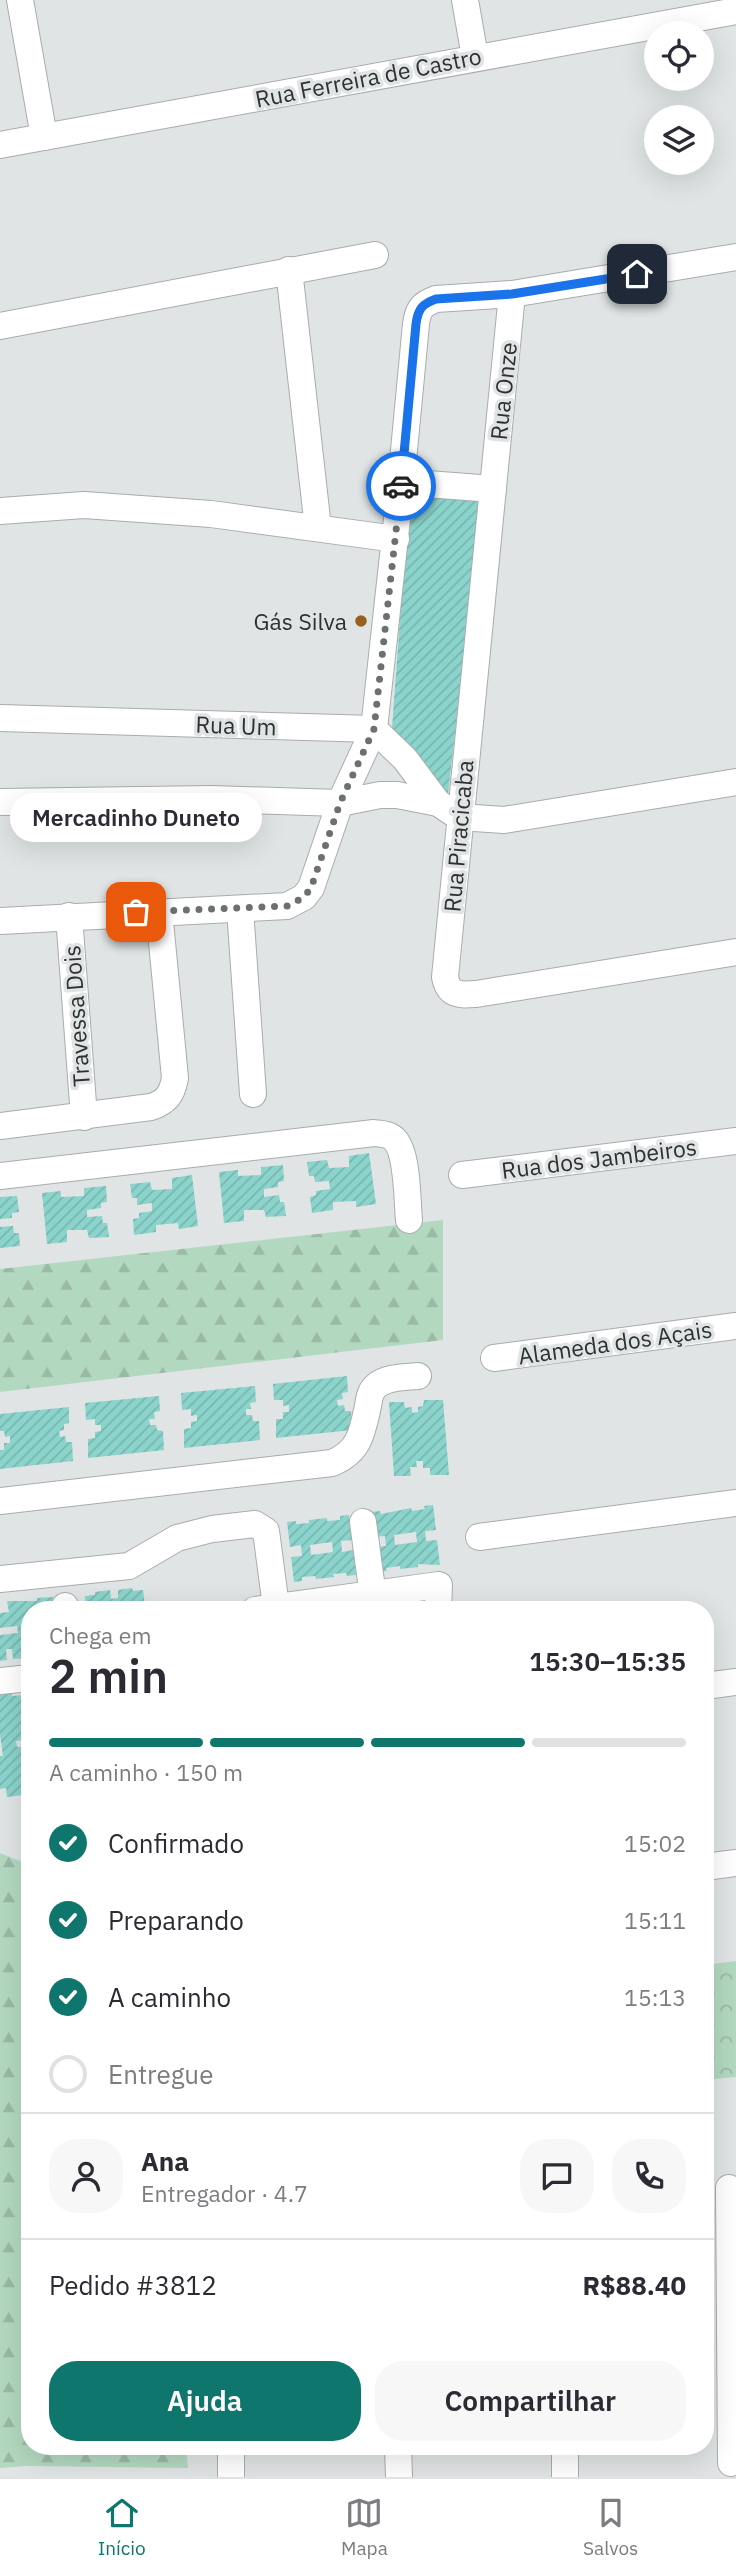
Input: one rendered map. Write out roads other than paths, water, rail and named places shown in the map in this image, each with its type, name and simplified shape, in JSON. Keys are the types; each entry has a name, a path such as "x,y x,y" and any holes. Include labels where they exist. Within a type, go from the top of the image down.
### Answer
{"street":[{"path":"20,0 44,137"},
{"path":"465,0 475,57"},
{"name":"Rua Ferreira de Castro","path":"0,145 736,11"},
{"path":"0,327 375,255"},
{"path":"0,921 288,906 304,897 311,888 340,803 374,729 396,539 416,324 421,307 424,303 436,299 512,294 736,257"},
{"path":"289,270 318,528"},
{"name":"Rua Onze","path":"493,489 512,294"},
{"path":"401,486 493,489"},
{"name":"Rua Piracicaba","path":"493,489 448,810 445,977 448,989 452,993 476,994 736,952"},
{"path":"0,511 84,505 211,514 396,539"},
{"name":"Rua Um","path":"0,718 374,729"},
{"path":"374,729 448,810"},
{"path":"0,802 211,799 340,803 397,794 448,810 504,820 736,782"},
{"path":"240,909 253,1094"},
{"path":"0,1126 151,1107 170,1096 175,1079 159,911"},
{"name":"Travessa Dois","path":"69,916 84,1116"},
{"path":"0,1176 374,1133 388,1135 396,1140 402,1153 409,1220"},
{"name":"Rua dos Jambeiros","path":"462,1175 736,1141"},
{"name":"Alameda dos Açais","path":"494,1358 736,1326"},
{"path":"0,1501 332,1463 346,1457 357,1445 374,1387 394,1378 418,1376"},
{"path":"480,1537 736,1503"},
{"path":"363,1522 373,1596"},
{"path":"0,1579 129,1566 177,1538 212,1529 255,1524 266,1531 266,1601"},
{"path":"328,1601 439,1585 438,1601"},
{"path":"0,1681 21,1679"},
{"path":"714,1685 736,1682"},
{"path":"714,1866 736,1863"},
{"path":"723,2189 731,2463"},
{"path":"231,2455 231,2477"},
{"path":"398,2455 399,2477"},
{"path":"565,2455 565,2477"}],"place":[{"name":"Gás Silva","path":"361,621"},
{"name":"Mercadinho Duneto","path":"136,912"}]}
